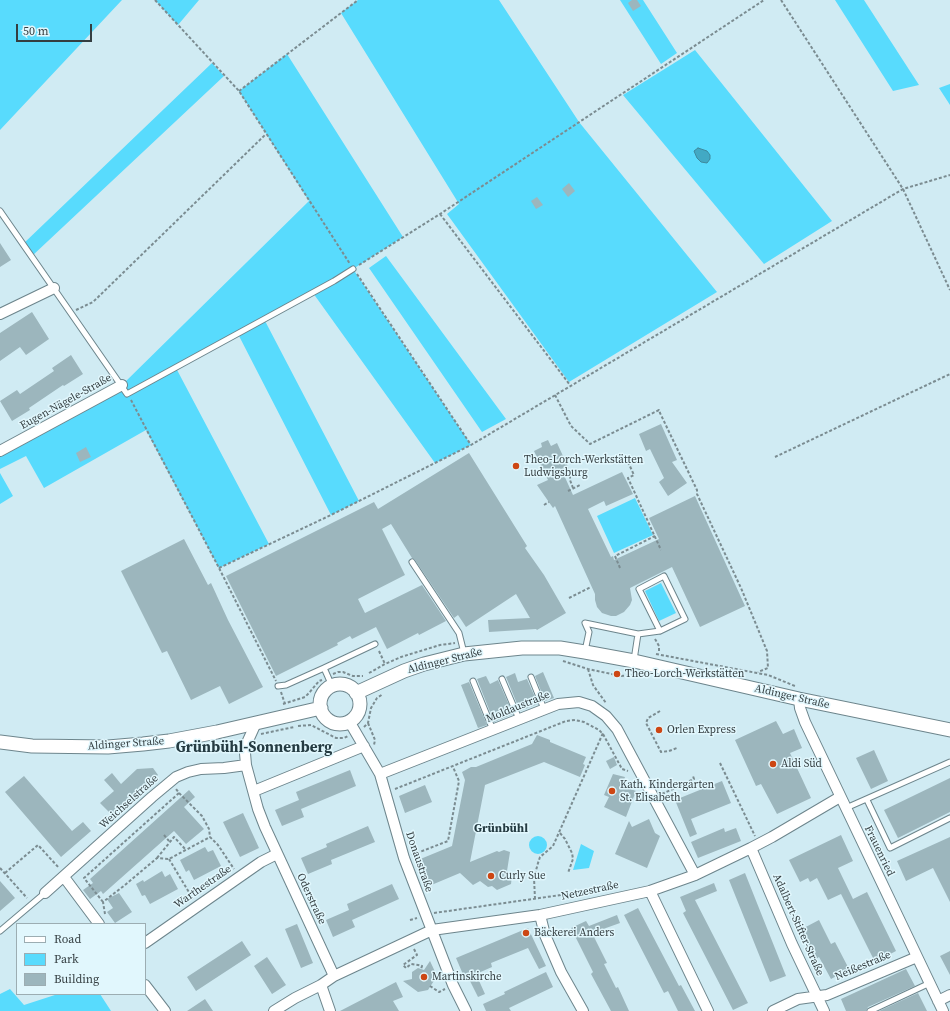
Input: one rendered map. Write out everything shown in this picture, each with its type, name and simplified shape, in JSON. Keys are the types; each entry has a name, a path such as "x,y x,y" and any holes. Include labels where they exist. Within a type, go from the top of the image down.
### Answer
{"main road":[{"name":"Aldinger Straße","path":"356,693 404,670 464,654 496,650 560,648 634,661 799,699 950,730"},
{"path":"343,684 353,689 356,693 360,705 355,717 344,723 332,722 326,719 320,708 320,701 326,689 343,684"},
{"name":"Aldinger Straße","path":"0,742 32,746 108,747 169,741 320,708"}],"street":[{"path":"0,314 54,288"},
{"name":"Eugen-Nägele-Straße","path":"0,451 124,389"},
{"name":"Frauenried","path":"799,699 800,708 805,722 930,982 940,1008"},
{"name":"Moldaustraße","path":"380,774 558,704 579,702 592,706 606,716 617,729 695,875"},
{"name":"Donaustraße","path":"349,721 380,774 404,858 453,985 466,1011"},
{"name":"Oderstraße","path":"256,723 246,745 245,753 246,765 258,809 277,854 334,976"},
{"path":"254,791 364,746"},
{"name":"Weichselstraße","path":"45,893 176,777 196,770 246,765"},
{"name":"Netzestraße","path":"334,976 432,930 540,915 650,891 695,875 751,848 840,797"},
{"name":"Adalbert-Stifter-Straße","path":"751,848 792,944 824,1011"},
{"name":"Warthestraße","path":"146,942 198,906 238,872 277,854"},
{"path":"65,876 103,921"},
{"path":"650,891 708,1011"},
{"path":"540,915 546,935 562,972 583,1011"},
{"name":"Neißestraße","path":"773,1011 798,999 827,995 917,957"},
{"path":"274,1011 295,998 321,985 334,976"},
{"path":"321,985 330,1011"},
{"path":"146,986 165,1011"},
{"path":"940,1008 950,995"}],"lane":[{"path":"0,211 124,389 334,281 353,269"},
{"path":"412,562 459,633 464,654"},
{"path":"585,652 589,632 585,623 638,634 660,631 685,619 664,576 639,589 660,631"},
{"path":"634,661 638,634"},
{"path":"278,686 286,685 375,644"},
{"path":"324,668 332,686"},
{"path":"531,677 544,709"},
{"path":"502,679 519,719"},
{"path":"473,681 493,730"},
{"path":"846,808 950,762"},
{"path":"867,800 890,848 950,818"},
{"path":"0,930 45,893"},
{"path":"870,1011 930,982"}],"path":[{"path":"155,0 239,91 353,269 471,445"},
{"path":"239,91 358,0"},
{"path":"353,269 440,214 764,0"},
{"path":"781,0 903,189 950,290"},
{"path":"71,312 93,302 266,134"},
{"path":"219,568 471,445 903,189 950,175"},
{"path":"440,214 570,385"},
{"path":"775,457 950,374"},
{"path":"124,389 219,568 278,686 285,704 304,697"},
{"path":"555,395 571,426 590,444 659,410 698,490 697,494 741,588 767,651 768,668 757,673"},
{"path":"628,462 634,475 628,478 661,550"},
{"path":"573,488 570,475 574,470"},
{"path":"568,491 580,485"},
{"path":"544,505 549,502"},
{"path":"620,568 615,556 655,536"},
{"path":"569,598 591,587"},
{"path":"652,632 659,646 658,654"},
{"path":"375,644 385,664"},
{"path":"588,669 593,685 608,706"},
{"path":"377,698 383,694"},
{"path":"660,711 648,718 646,723 661,752 677,748"},
{"path":"385,793 566,721 576,720 591,725 603,734 622,769 643,777"},
{"path":"368,723 375,740"},
{"path":"535,898 534,878 540,857 553,846 560,833 603,734 604,728"},
{"path":"720,763 755,837"},
{"path":"404,858 448,841 459,781 453,767"},
{"path":"654,798 694,779 693,776"},
{"path":"169,782 202,816 210,837 218,845 238,872"},
{"path":"103,921 105,914 103,902 84,878 179,793"},
{"path":"560,833 565,839 572,853 573,859 568,873"},
{"path":"164,835 169,841"},
{"path":"103,902 126,885 157,858 169,841 174,837 186,850"},
{"path":"157,858 169,859 210,837"},
{"path":"5,873 38,845 65,876"},
{"path":"169,859 198,906"},
{"path":"0,868 32,904"},
{"path":"410,920 426,914 596,890 612,899"},
{"path":"410,940 417,955 403,965 406,968 411,964 418,965 422,966 421,969"},
{"path":"430,986 439,992 453,985"}],"green space":[{"path":"0,0 122,0 0,130"},
{"path":"155,0 199,0 178,25"},
{"path":"358,0 499,0 579,122 717,292 569,382 447,214 459,204 341,13"},
{"path":"620,0 643,0 677,53 661,64"},
{"path":"835,0 864,0 919,85 893,91"},
{"path":"695,50 832,221 764,264 623,95"},
{"path":"287,54 403,237 353,269 471,445 435,463 313,293 264,319 359,501 331,515 238,334 176,368 269,544 219,568 146,430 44,488 26,456 0,469 0,451 122,385 309,201 239,91"},
{"path":"212,63 224,76 32,256 23,244"},
{"path":"950,84 950,105 939,88"},
{"path":"386,256 506,419 482,432 369,268"},
{"path":"0,473 13,496 0,504"},
{"path":"635,498 653,535 614,553 597,516"},
{"path":"661,583 676,613 659,621 645,591"},
{"path":"538,836 544,839 547,845 544,851 538,854 532,851 529,845 532,839"},
{"path":"581,844 594,851 589,868 573,870"},
{"path":"10,989 24,1005 55,995 101,995 111,1011 0,1011 0,994"}],"shaded area":[{"path":"698,148 707,151 710,155 710,159 707,163 701,162 697,158 694,151"}],"building":[{"path":"632,0 637,0 641,6 633,11 628,3"},
{"path":"569,183 575,191 568,197 562,189"},
{"path":"537,197 543,205 536,209 531,201"},
{"path":"0,243 11,260 0,267"},
{"path":"32,312 49,339 26,355 20,347 0,361 0,333"},
{"path":"71,355 83,374 64,386 63,385 29,408 30,410 12,421 0,401 17,390 20,394 54,371 52,368"},
{"path":"661,424 677,460 672,462 687,483 668,496 659,482 664,478 650,449 646,451 639,434"},
{"path":"548,440 551,446 557,443 569,469 563,473 573,495 622,472 633,494 606,506 604,501 588,509 611,557 613,556 614,560 659,539 649,518 695,496 745,606 700,627 672,567 630,588 632,600 624,612 616,616 602,613 597,607 595,594 555,506 553,508 537,485 548,480 534,451 542,447 541,443"},
{"path":"86,447 91,457 80,462 76,453"},
{"path":"469,453 527,546 525,548 544,575 566,613 537,630 489,632 488,620 530,618 516,594 466,627 458,615 454,618 415,560 412,558 391,524 382,529 405,575 358,599 365,613 422,585 446,621 387,649 376,627 352,639 350,636 337,643 338,645 276,676 226,576 374,502 378,509"},
{"path":"184,539 208,585 211,583 228,620 263,687 229,704 220,686 191,700 167,651 162,653 121,571"},
{"path":"543,672 554,698 545,701 535,676"},
{"path":"515,673 518,682 527,679 538,704 520,711 506,677"},
{"path":"486,676 490,684 498,680 513,714 494,722 477,679"},
{"path":"469,682 487,725 478,728 461,685"},
{"path":"776,721 783,734 794,729 802,748 790,753 811,798 777,814 761,784 756,786 735,740"},
{"path":"537,735 586,757 583,764 585,765 580,777 544,762 485,785 470,862 497,851 499,852 504,850 510,852 507,871 512,875 511,884 497,890 492,886 488,887 480,881 473,885 460,873 429,886 418,860 452,846 465,780 462,772 471,767 476,767 532,744"},
{"path":"874,750 888,781 871,789 856,758"},
{"path":"614,757 617,765 610,769 606,761"},
{"path":"153,768 158,775 113,816 100,803 114,791 104,780 112,773 121,784 137,769"},
{"path":"350,770 356,786 301,809 304,817 282,826 275,810 299,800 296,792"},
{"path":"613,774 625,777 622,786 636,791 626,817 604,807 609,797 604,795"},
{"path":"24,776 72,831 83,822 91,831 61,857 5,792"},
{"path":"950,778 950,812 898,838 884,810"},
{"path":"722,781 731,803 691,819 697,834 690,837 675,800"},
{"path":"425,785 432,802 405,813 399,796"},
{"path":"189,790 195,797 184,807 204,829 186,844 174,831 103,894 101,891 90,899 83,890 93,883 90,879"},
{"path":"243,813 259,848 240,857 223,822"},
{"path":"649,819 655,833 660,836 647,868 615,854 629,821 632,827"},
{"path":"368,826 375,842 331,860 332,864 308,874 301,858 327,847 326,844"},
{"path":"724,828 725,832 736,828 741,841 698,858 691,842"},
{"path":"841,835 853,861 838,868 853,899 867,892 896,951 875,962 841,894 828,900 817,878 810,882 808,878 800,882 789,860"},
{"path":"950,837 950,902 933,868 906,881 897,861"},
{"path":"205,847 208,852 213,850 221,866 194,880 189,870 186,872 180,860"},
{"path":"162,871 165,877 170,874 178,889 150,904 145,895 142,896 136,884 143,880 144,882"},
{"path":"745,873 786,976 770,982 729,880"},
{"path":"0,881 15,898 0,911"},
{"path":"714,883 717,891 695,900 748,1003 733,1010 683,913 686,911 680,897"},
{"path":"392,884 399,899 352,920 355,927 333,937 326,920 349,910 347,904"},
{"path":"119,893 132,912 115,923 107,912 113,908 107,899"},
{"path":"638,908 679,986 681,985 695,1011 678,1011 668,991 664,993 624,915"},
{"path":"617,915 620,923 592,933 607,963 604,964 616,988 618,987 629,1011 611,1011 591,974 593,972 571,928 586,921 589,926"},
{"path":"819,920 831,944 835,942 849,969 831,979 819,957 816,959 800,930"},
{"path":"297,924 313,963 301,968 285,929"},
{"path":"528,928 546,966 539,969 528,948 491,963 492,967 476,974 485,994 478,997 468,977 465,979 456,958"},
{"path":"242,941 251,955 196,991 187,977"},
{"path":"950,951 950,975 940,956"},
{"path":"267,957 286,985 272,994 254,966"},
{"name":"Martinskirche","path":"430,961 437,976 428,990 418,992 403,981 412,979 412,972 418,968 424,970"},
{"path":"906,969 915,986 868,1007 866,1011 846,1011 841,999"},
{"path":"546,972 553,987 509,1008 511,1011 486,1011 483,1004"},
{"path":"396,982 403,997 393,1001 399,1011 340,1011"},
{"path":"918,993 927,1011 879,1011"},
{"path":"205,999 213,1011 187,1011"}],"place":[{"name":"Theo-Lorch-Werkstätten Ludwigsburg","path":"516,466"},
{"name":"Theo-Lorch-Werkstätten","path":"617,674"},
{"name":"Orlen Express","path":"659,730"},
{"name":"Aldi Süd","path":"773,764"},
{"name":"Kath. Kindergarten St. Elisabeth","path":"612,791"},
{"name":"Curly Sue","path":"491,876"},
{"name":"Bäckerei Anders","path":"526,933"},
{"name":"Martinskirche","path":"424,977"}],"district":[{"name":"Grünbühl-Sonnenberg","path":"254,748"},
{"name":"Grünbühl","path":"501,829"}]}
